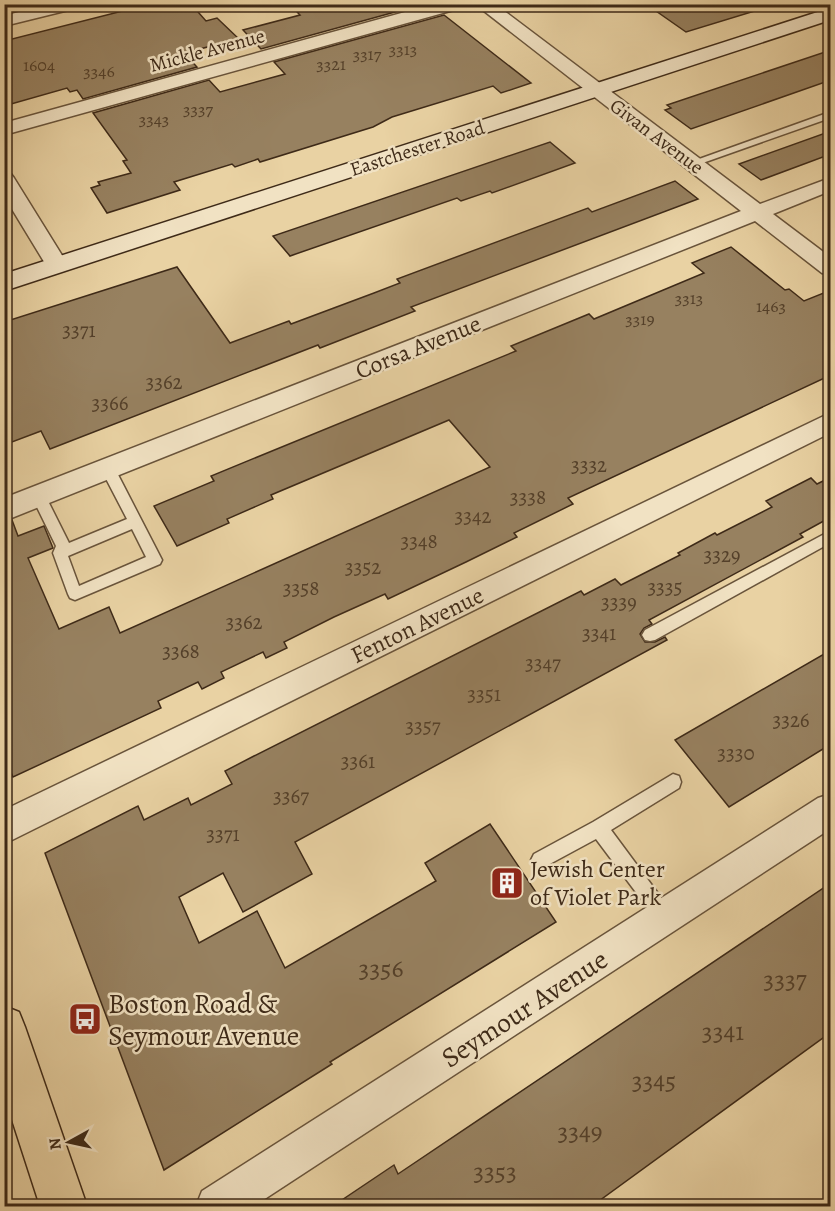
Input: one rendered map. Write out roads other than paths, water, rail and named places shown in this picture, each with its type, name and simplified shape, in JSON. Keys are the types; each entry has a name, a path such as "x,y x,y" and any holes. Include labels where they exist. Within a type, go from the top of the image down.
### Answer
{"main road":[{"name":"Eastchester Road","path":"4,283 831,14"},
{"path":"4,1027 64,1206"}],"street":[{"path":"4,21 71,4"},
{"name":"Mickle Avenue","path":"4,129 455,4"},
{"name":"Givan Avenue","path":"483,4 830,267"},
{"path":"4,178 57,265"},
{"name":"Corsa Avenue","path":"4,510 831,184"},
{"name":"Fenton Avenue","path":"4,828 831,422"},
{"name":"Seymour Avenue","path":"218,1206 831,810"}],"lane":[{"path":"693,163 831,115"},
{"path":"39,497 63,546 60,553 75,594 155,561 108,470"},
{"path":"60,553 135,522"},
{"path":"650,635 831,537"},
{"path":"540,860 599,828 673,782"},
{"path":"599,828 665,917"}],"place":[{"name":"Jewish Center of Violet Park","path":"507,883"},
{"name":"Boston Road & Seymour Avenue","path":"85,1019"}]}
